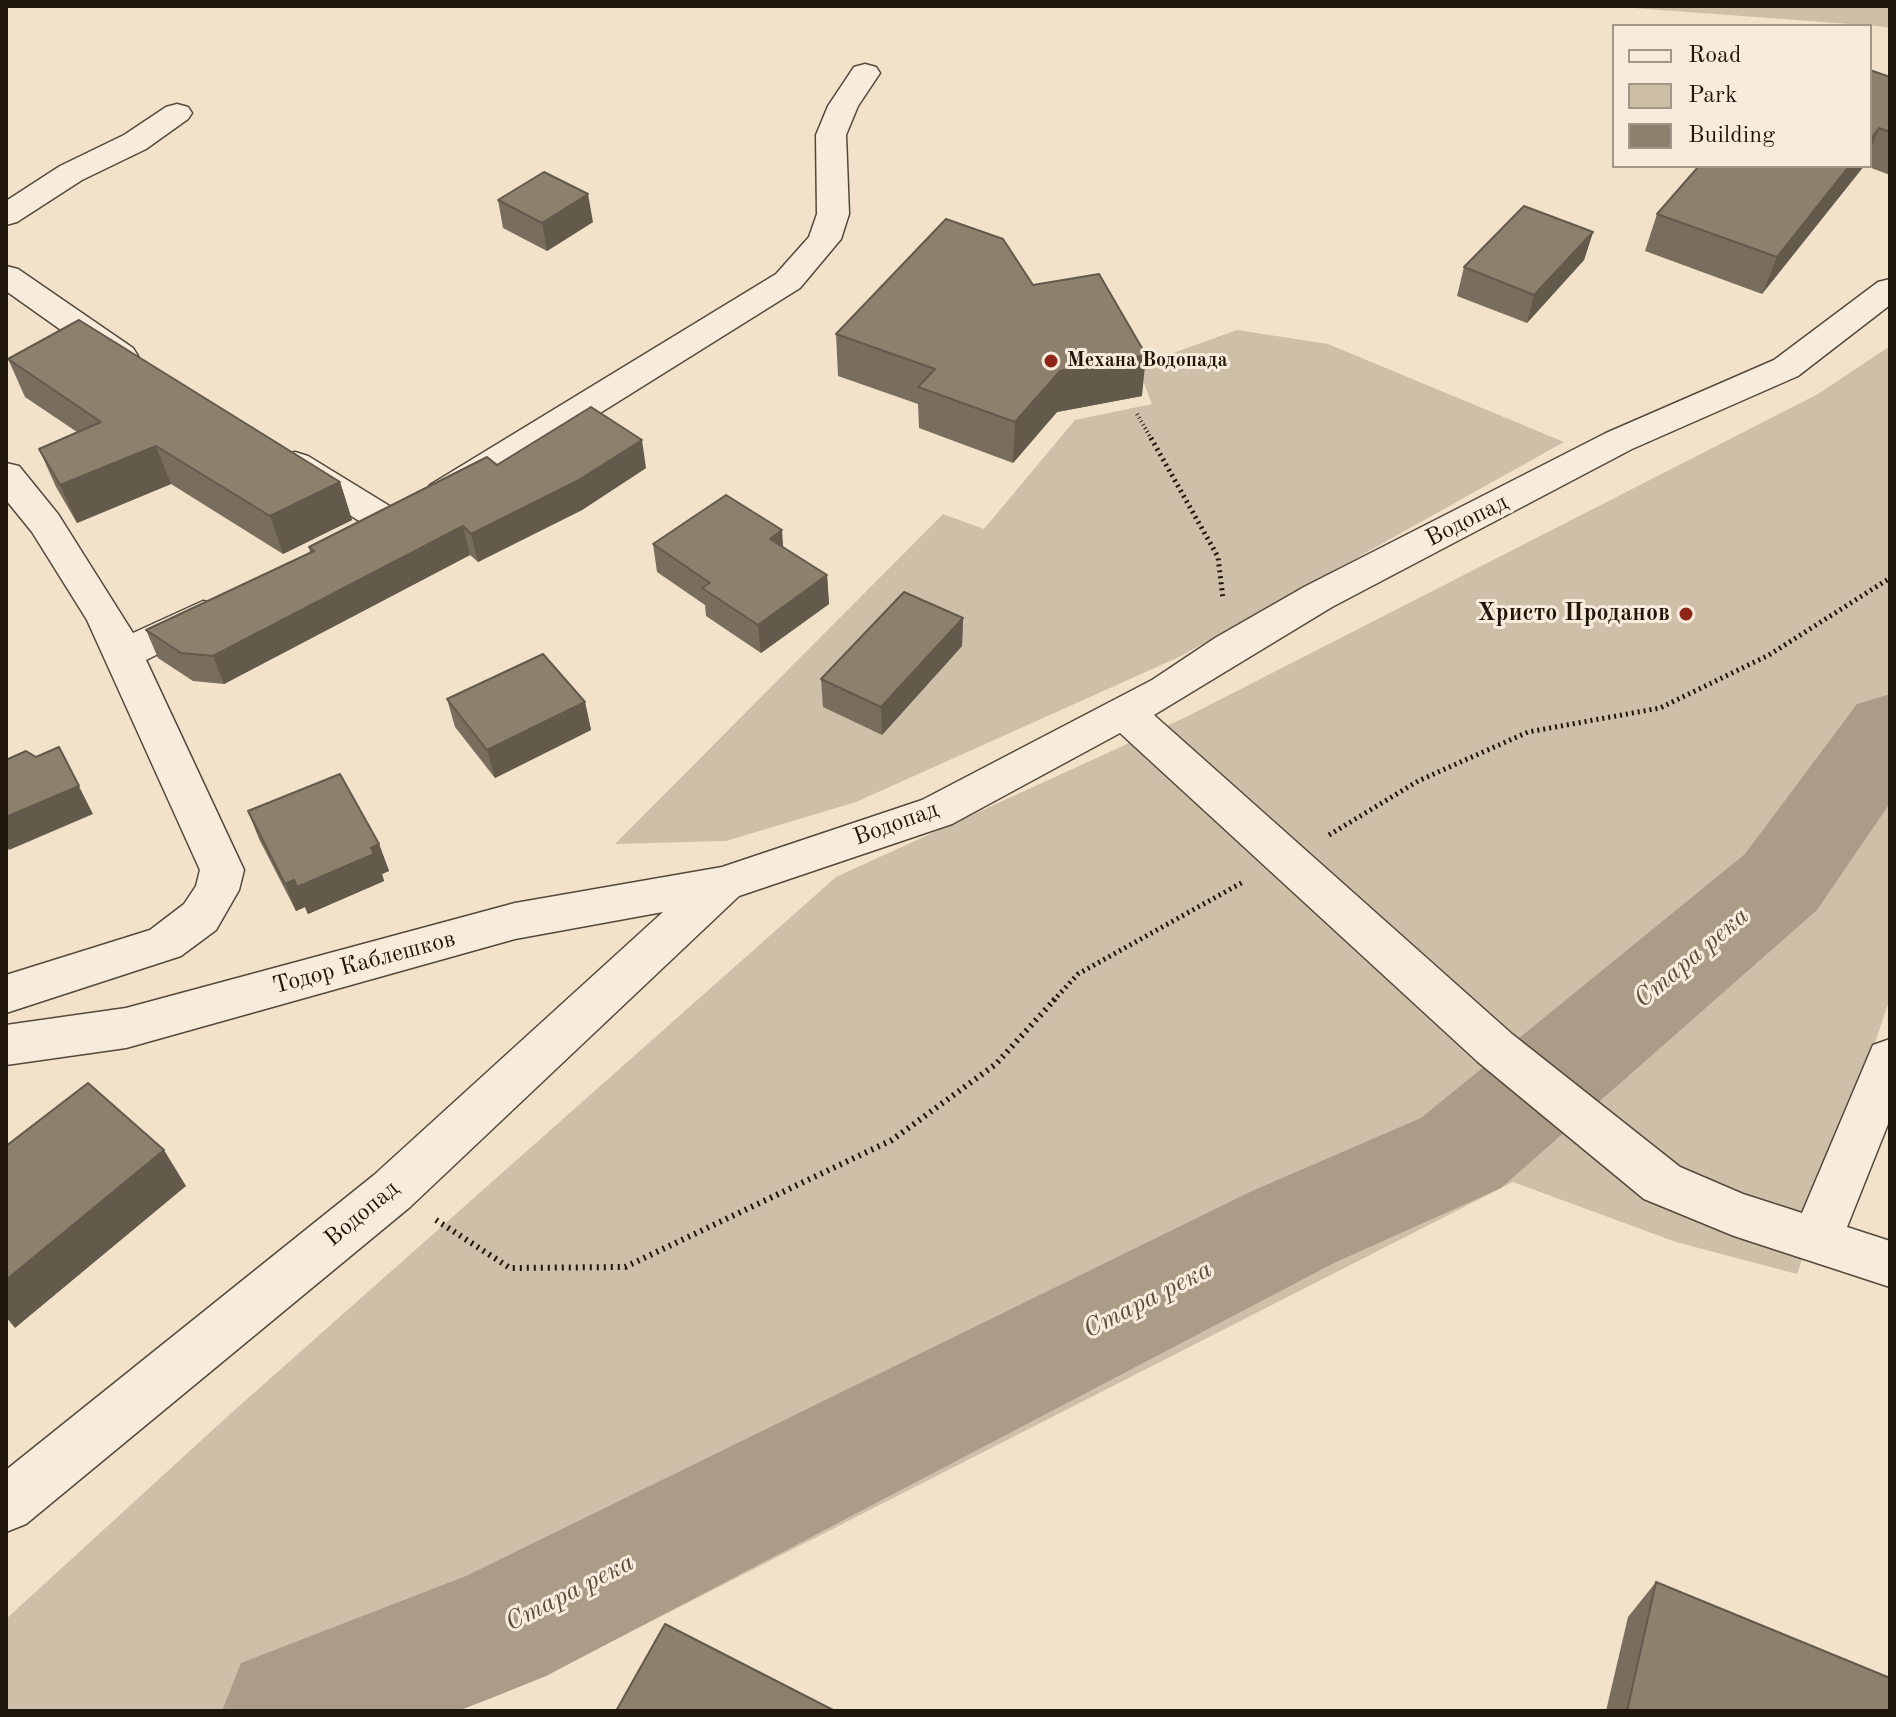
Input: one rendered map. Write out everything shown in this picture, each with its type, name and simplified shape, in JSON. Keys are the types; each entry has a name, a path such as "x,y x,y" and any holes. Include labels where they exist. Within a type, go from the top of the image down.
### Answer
{"street":[{"path":"271,449 374,529 461,484 788,281 825,239 833,214 831,135 843,106 865,73"},
{"path":"6,215 71,173 135,142 177,113"},
{"path":"6,276 155,377"},
{"name":"Водопад","path":"6,1505 392,1191 723,884 937,812 1166,690 1229,648 1318,597 1619,441 1786,368 1890,289"},
{"path":"6,475 45,523 98,606 161,744 212,843 222,870 217,890 200,917 165,943 6,994"},
{"path":"122,655 235,599"},
{"path":"1124,712 1495,1048 1662,1183 1734,1214 1817,1238 1890,1264"},
{"name":"Тодор Каблешков","path":"6,1045 126,1028 515,921 723,884"},
{"path":"1817,1238 1890,1059"}],"path":[{"path":"1137,414 1218,557 1229,648"},
{"path":"392,1191 510,1268 625,1267 892,1140 996,1064 1078,974 1287,859 1418,781 1528,732 1660,708 1769,655 1890,578"}],"green space":[{"path":"1607,6 1890,6 1890,28"},
{"path":"1237,330 1328,344 1564,442 1179,657 856,802 726,841 615,844 943,514 984,529 1075,420 1152,404 1137,366"},
{"path":"1890,346 1890,998 1797,1274 1676,1242 1513,1182 550,1673 441,1711 6,1711 6,1619 229,1415 836,877 1184,718 1818,394"}],"building":[{"path":"1872,71 1890,77 1890,132 1879,128 1872,137"},
{"path":"1697,168 1847,168 1777,257 1657,214"},
{"path":"544,172 588,194 542,223 498,200"},
{"path":"1524,206 1593,232 1534,295 1464,267"},
{"path":"946,219 1003,239 1033,285 1099,274 1146,355 1060,371 1015,422 918,387 935,369 836,334"},
{"path":"79,320 340,482 270,516 156,446 60,485 39,449 101,422 8,359"},
{"path":"591,407 642,440 577,481 471,534 463,526 213,656 181,653 146,630 314,551 309,547 487,457 497,465"},
{"path":"726,495 782,530 770,539 827,575 758,625 702,588 710,583 653,544"},
{"path":"904,592 963,618 881,707 821,679"},
{"path":"543,654 585,702 487,750 447,699"},
{"path":"59,747 79,786 6,817 6,760 26,751 36,757"},
{"path":"340,774 379,844 371,848 374,854 297,887 294,880 285,884 248,811"},
{"path":"88,1083 164,1150 6,1280 6,1146"},
{"path":"1656,1582 1890,1678 1890,1711 1627,1711"},
{"path":"665,1624 835,1711 616,1711"}],"waterway":[{"name":"Стара река","path":"289,1711 499,1629 1293,1227 1461,1153 1781,882 1890,729"}],"place":[{"name":"Механа Водопада","path":"1051,361"},
{"name":"Христо Проданов","path":"1686,614"}]}
